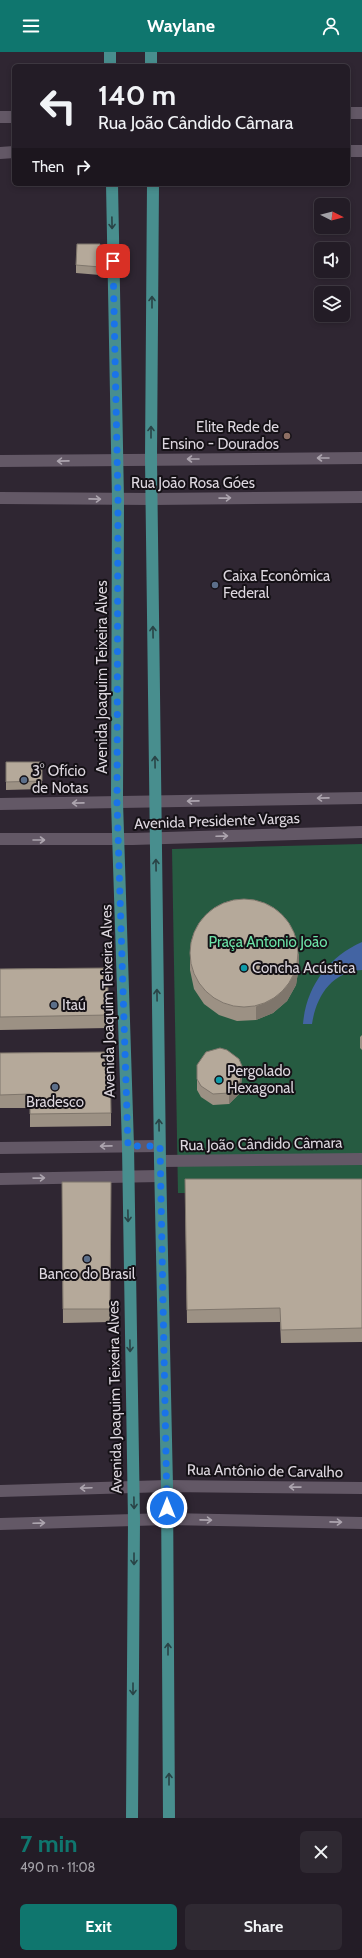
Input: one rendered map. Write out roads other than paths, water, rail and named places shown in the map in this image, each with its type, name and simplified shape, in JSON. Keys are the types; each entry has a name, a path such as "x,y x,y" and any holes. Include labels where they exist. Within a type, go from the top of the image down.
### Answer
{"main road":[{"path":"110,52 110,64"},
{"path":"151,52 151,64"},
{"name":"Avenida Joaquim Teixeira Alves","path":"112,186 118,499 117,802 120,840 128,1146 127,1177 134,1520 132,1818"},
{"path":"153,186 151,459 160,1176 167,1486 169,1818"}],"street":[{"path":"350,113 362,113"},
{"path":"0,117 12,117"},
{"path":"350,151 362,151"},
{"path":"0,152 12,152"},
{"name":"Rua João Rosa Góes","path":"0,461 362,458"},
{"name":"Rua João Rosa Góes","path":"0,498 152,499 362,497"},
{"name":"Avenida Presidente Vargas","path":"0,804 362,798"},
{"name":"Avenida Presidente Vargas","path":"0,840 120,840 362,832"},
{"name":"Rua João Cândido Câmara","path":"0,1148 160,1146"},
{"name":"Rua João Cândido Câmara","path":"160,1161 362,1159"},
{"path":"0,1179 160,1176"},
{"name":"Rua Antônio de Carvalho","path":"0,1491 133,1486 362,1488"},
{"path":"0,1524 167,1519 362,1523"}],"water":[{"path":"362,942 362,970 342,975 334,981 321,996 317,1004 312,1024 303,1024 309,998 321,975 339,956"}],"place":[{"name":"Elite Rede de Ensino - Dourados","path":"287,436"},
{"name":"Caixa Econômica Federal","path":"215,585"},
{"name":"3° Ofício de Notas","path":"24,780"},
{"name":"Concha Acústica","path":"244,968"},
{"name":"Itaú","path":"54,1005"},
{"name":"Pergolado Hexagonal","path":"219,1080"},
{"name":"Bradesco","path":"55,1087"},
{"name":"Banco do Brasil","path":"87,1259"}],"park label":[{"name":"Praça Antonio João","path":"268,942"}]}
